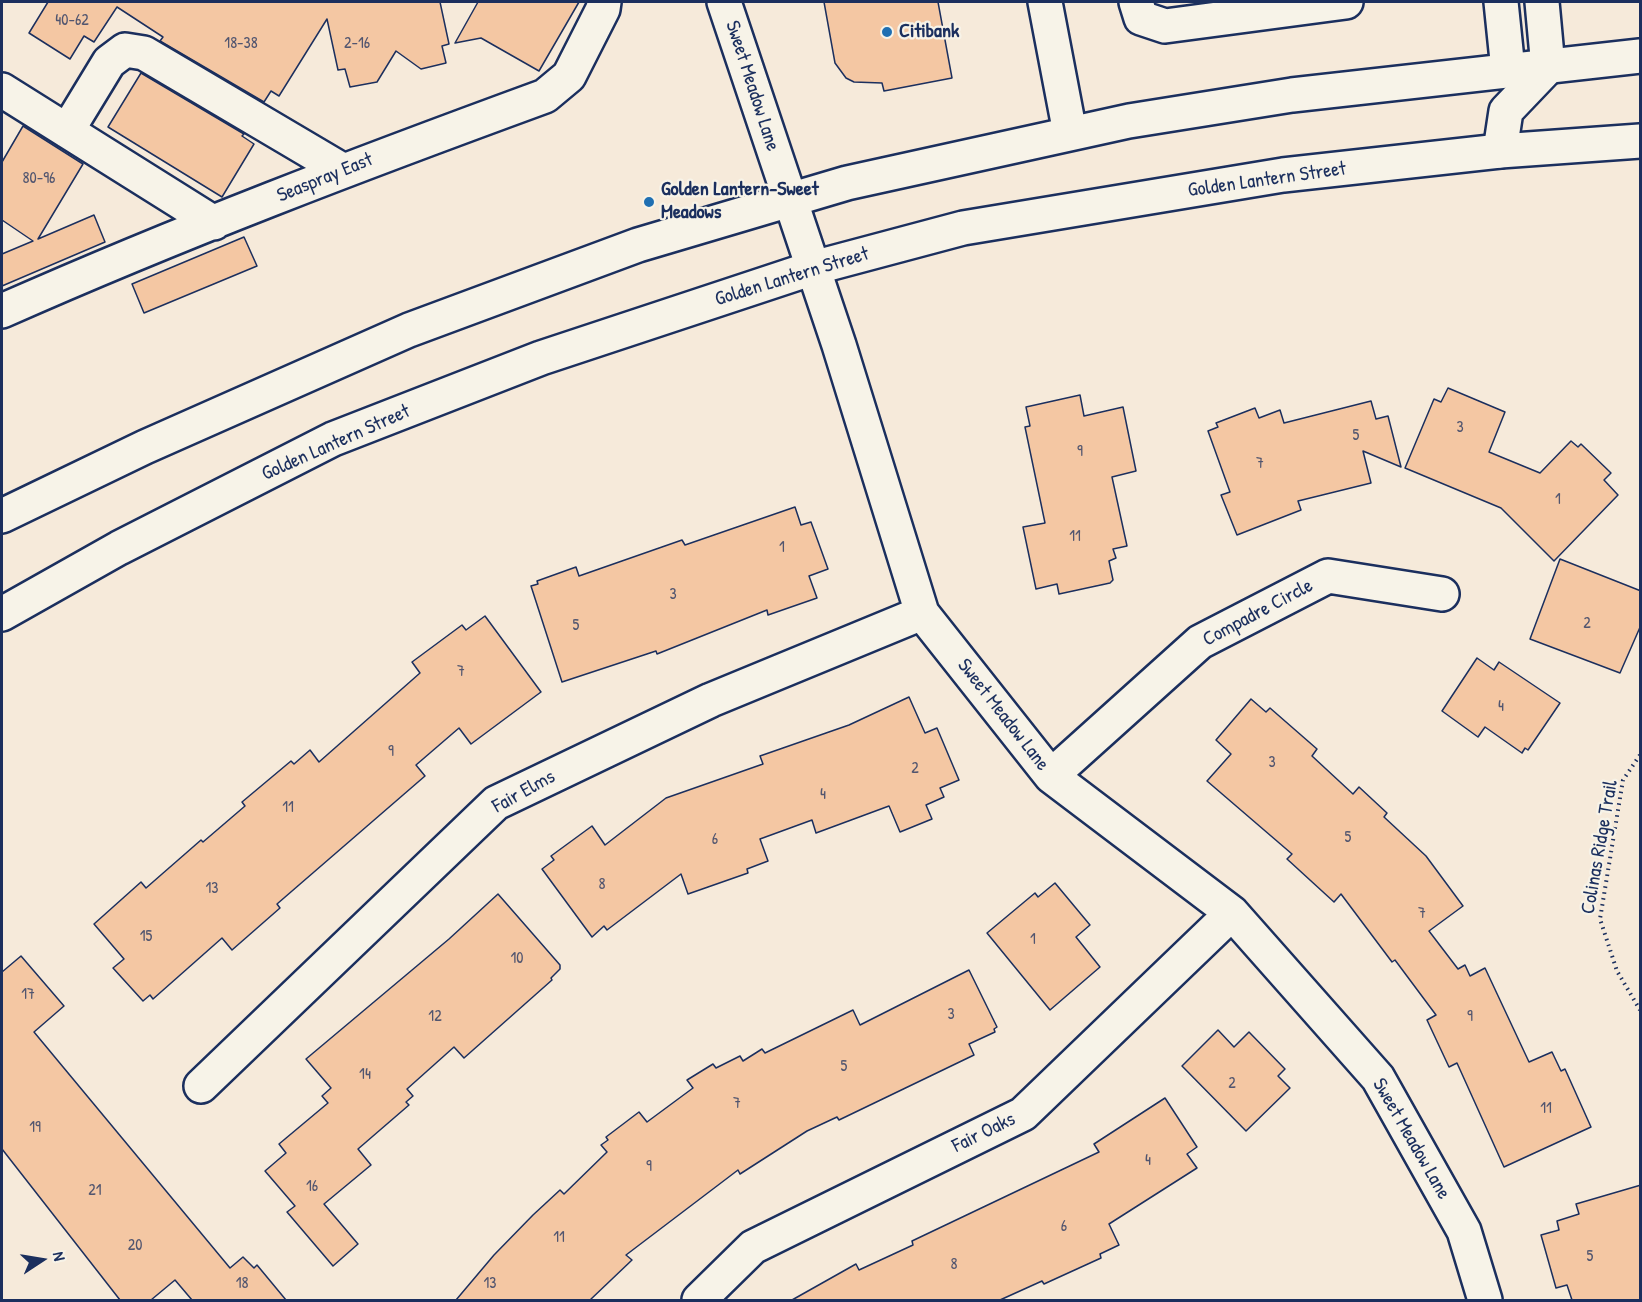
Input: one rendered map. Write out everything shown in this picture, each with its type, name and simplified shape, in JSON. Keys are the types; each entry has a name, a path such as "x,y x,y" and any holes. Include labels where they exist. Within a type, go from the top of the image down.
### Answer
{"street":[{"name":"Seaspray East","path":"2,311 118,259 214,223 342,170 545,96 569,76 603,9 604,2"},
{"name":"Sweet Meadow Lane","path":"724,2 813,268 922,613 1051,776 1232,913 1378,1078 1464,1232 1485,1300"},
{"path":"1045,2 1070,133"},
{"path":"1136,2 1141,18 1165,27 1346,2"},
{"path":"1501,2 1508,70"},
{"path":"1500,151 1506,111 1548,67 1542,2"},
{"path":"67,131 109,62 125,50 144,53 342,170"},
{"path":"2,516 156,442 409,330 638,245 847,183 1130,121 1292,95 1641,56"},
{"path":"2,90 214,223"},
{"name":"Golden Lantern Street","path":"2,614 119,549 333,439 541,358 644,322 813,268 963,228 1283,175 1500,151 1641,141"},
{"name":"Compadre Circle","path":"1051,776 1200,642 1329,576 1442,594"},
{"name":"Fair Elms","path":"201,1086 496,803 711,700 922,613"},
{"name":"Fair Oaks","path":"699,1300 753,1247 1023,1114 1232,913"}],"path":[{"name":"Colinas Ridge Trail","path":"1641,755 1623,780 1600,919 1617,971 1641,1010"}],"building":[{"path":"48,2 440,2 449,44 442,46 446,63 421,69 396,51 377,82 350,87 345,69 338,70 327,19 279,96 271,91 264,102 160,41 163,37 117,7 94,42 84,36 70,59 29,33"},
{"path":"478,2 579,2 539,71 481,38 455,43"},
{"name":"Citibank","path":"824,2 938,2 952,78 884,91 882,83 854,82 846,78 835,63"},
{"path":"141,73 244,134 242,136 254,144 222,197 108,127"},
{"path":"23,126 83,164 38,239 94,215 105,242 2,286 2,254 33,241 2,220 2,162"},
{"path":"244,237 257,266 144,313 132,284"},
{"path":"1448,388 1505,412 1489,452 1540,473 1571,441 1578,447 1581,444 1611,473 1604,480 1618,495 1554,561 1501,508 1405,468 1434,399 1441,402"},
{"path":"1080,395 1084,416 1123,407 1136,471 1112,477 1127,546 1113,549 1116,558 1109,561 1113,580 1110,583 1059,594 1057,584 1036,589 1023,527 1045,523 1025,427 1030,426 1026,407"},
{"path":"1371,401 1376,419 1388,416 1401,467 1363,451 1371,483 1298,501 1301,510 1237,535 1221,495 1230,492 1208,431 1218,427 1216,423 1255,408 1259,418 1280,410 1284,423"},
{"path":"795,507 801,525 811,522 828,569 809,576 817,598 768,615 767,610 657,654 656,651 562,682 531,586 538,584 537,581 576,567 579,576 682,540 685,545"},
{"path":"1560,559 1641,591 1641,625 1620,673 1530,639"},
{"path":"485,616 541,692 471,744 459,728 416,765 425,776 277,904 280,908 232,950 222,938 153,999 150,995 143,1001 113,968 124,959 94,924 141,882 146,888 201,840 203,842 245,806 242,802 291,761 294,764 310,750 319,762 420,673 412,662 462,625 466,630"},
{"path":"1477,658 1494,670 1499,662 1560,703 1528,750 1525,748 1522,753 1485,727 1478,737 1442,711"},
{"path":"909,697 925,733 937,728 959,780 940,788 944,797 926,805 932,819 900,832 889,806 816,833 812,820 760,839 768,861 747,869 748,873 688,894 681,874 607,930 604,926 592,937 542,869 554,860 551,856 592,826 605,845 666,798 763,764 760,756 849,725"},
{"path":"1251,699 1266,712 1270,708 1317,749 1312,756 1353,794 1359,787 1387,813 1384,817 1426,856 1463,906 1429,931 1458,969 1465,965 1470,976 1485,968 1529,1062 1552,1052 1561,1071 1565,1069 1591,1127 1504,1167 1457,1063 1449,1067 1427,1020 1436,1015 1395,960 1392,962 1341,894 1334,902 1287,859 1292,854 1207,781 1231,754 1216,740"},
{"path":"1055,883 1090,925 1076,937 1100,967 1050,1010 987,933 1035,893 1038,897"},
{"path":"498,894 560,965 560,969 551,978 552,980 464,1058 454,1047 407,1089 413,1096 406,1102 409,1105 358,1149 371,1165 324,1204 358,1244 333,1266 287,1212 295,1206 265,1171 286,1153 279,1144 328,1103 322,1096 331,1088 306,1059 449,939"},
{"path":"21,956 64,1006 34,1032 230,1268 243,1257 254,1268 257,1265 286,1300 192,1300 175,1280 151,1300 120,1300 2,1149 2,972"},
{"path":"969,970 997,1027 994,1029 995,1032 969,1044 974,1055 839,1120 837,1117 807,1131 740,1174 738,1170 626,1255 632,1260 590,1300 456,1300 494,1255 533,1215 560,1190 564,1194 607,1152 601,1145 608,1140 606,1137 639,1112 647,1122 693,1088 687,1080 713,1064 716,1068 740,1056 743,1061 762,1049 765,1053 853,1010 860,1025"},
{"path":"1218,1030 1234,1047 1249,1032 1285,1069 1278,1076 1290,1088 1246,1131 1182,1066"},
{"path":"1165,1098 1197,1147 1187,1154 1197,1168 1109,1224 1119,1245 1100,1254 1101,1258 1044,1284 1042,1281 1000,1300 792,1300 856,1264 859,1270 913,1245 912,1241 1099,1152 1094,1144"},
{"path":"1641,1185 1641,1300 1572,1300 1567,1285 1556,1288 1541,1235 1559,1230 1557,1221 1579,1214 1576,1204"}],"place":[{"name":"Citibank","path":"887,32"},
{"name":"Golden Lantern-Sweet Meadows","path":"649,202"}]}
